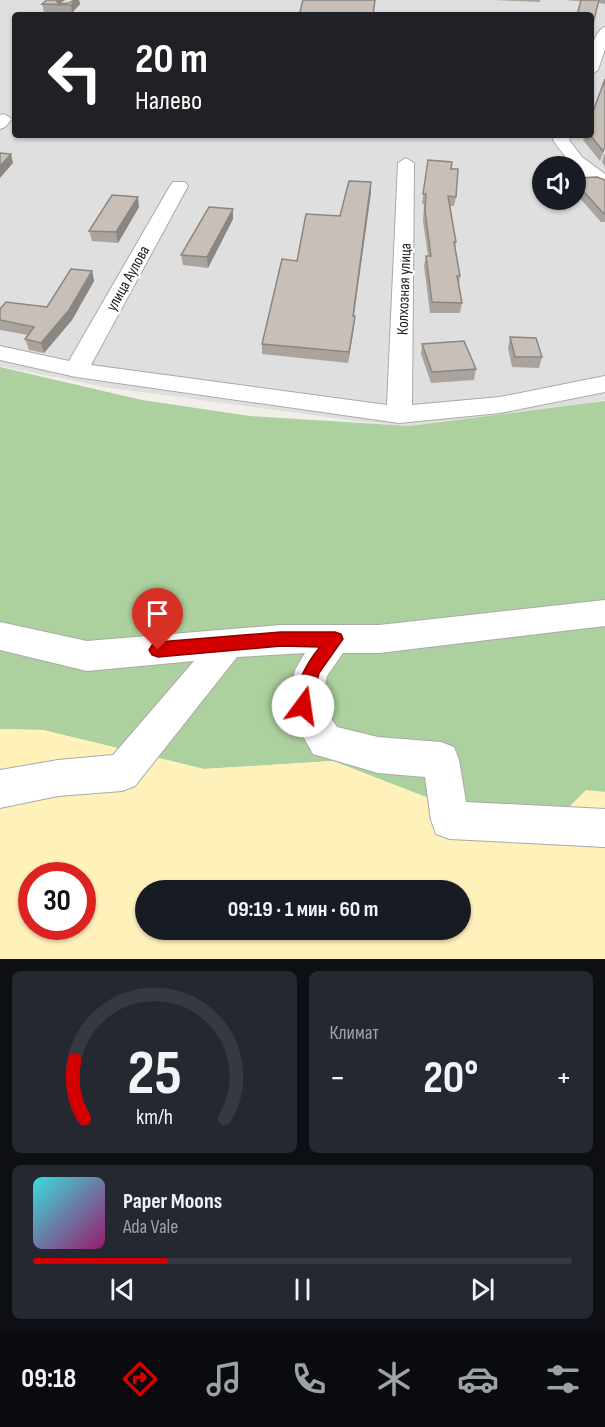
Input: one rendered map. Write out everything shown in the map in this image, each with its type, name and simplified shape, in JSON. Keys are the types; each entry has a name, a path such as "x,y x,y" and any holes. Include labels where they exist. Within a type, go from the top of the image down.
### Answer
{"street":[{"path":"601,53 605,31"},
{"path":"562,138 573,156"},
{"path":"586,159 605,158"},
{"name":"Колхозная улица","path":"399,415 406,163"},
{"path":"586,168 605,183"},
{"name":"улица Аулова","path":"76,370 178,186"},
{"path":"0,353 76,370 399,415 500,405 605,384"},
{"path":"0,636 87,656 281,639 379,639 605,613"},
{"path":"335,639 312,670 303,706 326,742 378,755 441,760 450,820 605,828"},
{"path":"0,789 57,778 122,773 228,644"}],"shaded area":[{"path":"0,0 605,0 605,400 516,419 445,429 363,422 104,387 0,366"}],"green space":[{"path":"0,367 142,400 250,416 410,426 605,401 605,792 586,791 537,840 333,761 204,769 43,730 0,729"}],"sand":[{"path":"0,729 43,730 204,769 333,761 536,840 586,790 605,792 605,959 0,959"}],"building":[{"path":"47,0 57,0 59,4 76,0 71,5 42,4"},
{"path":"303,0 375,0 373,12 300,12"},
{"path":"581,0 599,0 594,19 594,12 578,12"},
{"path":"605,79 605,147 603,151 592,138 594,109"},
{"path":"0,153 11,154 0,166"},
{"path":"428,160 452,162 451,169 458,169 456,197 448,196 456,242 454,242 460,276 457,276 462,303 432,302 426,256 431,256 425,211 426,194 423,194"},
{"path":"597,177 605,180 605,214 586,194 586,178"},
{"path":"349,181 371,182 349,352 262,344 282,259 297,261 306,214 340,216"},
{"path":"112,195 138,197 116,232 89,231"},
{"path":"209,207 233,209 207,257 181,255"},
{"path":"71,269 92,271 69,310 41,343 25,339 34,327 0,320 0,309 6,302 47,307"},
{"path":"510,337 536,338 542,357 515,357"},
{"path":"464,341 476,369 432,372 422,344"}],"route":[{"path":"158,650 281,639 335,639 312,670 303,706"}]}
